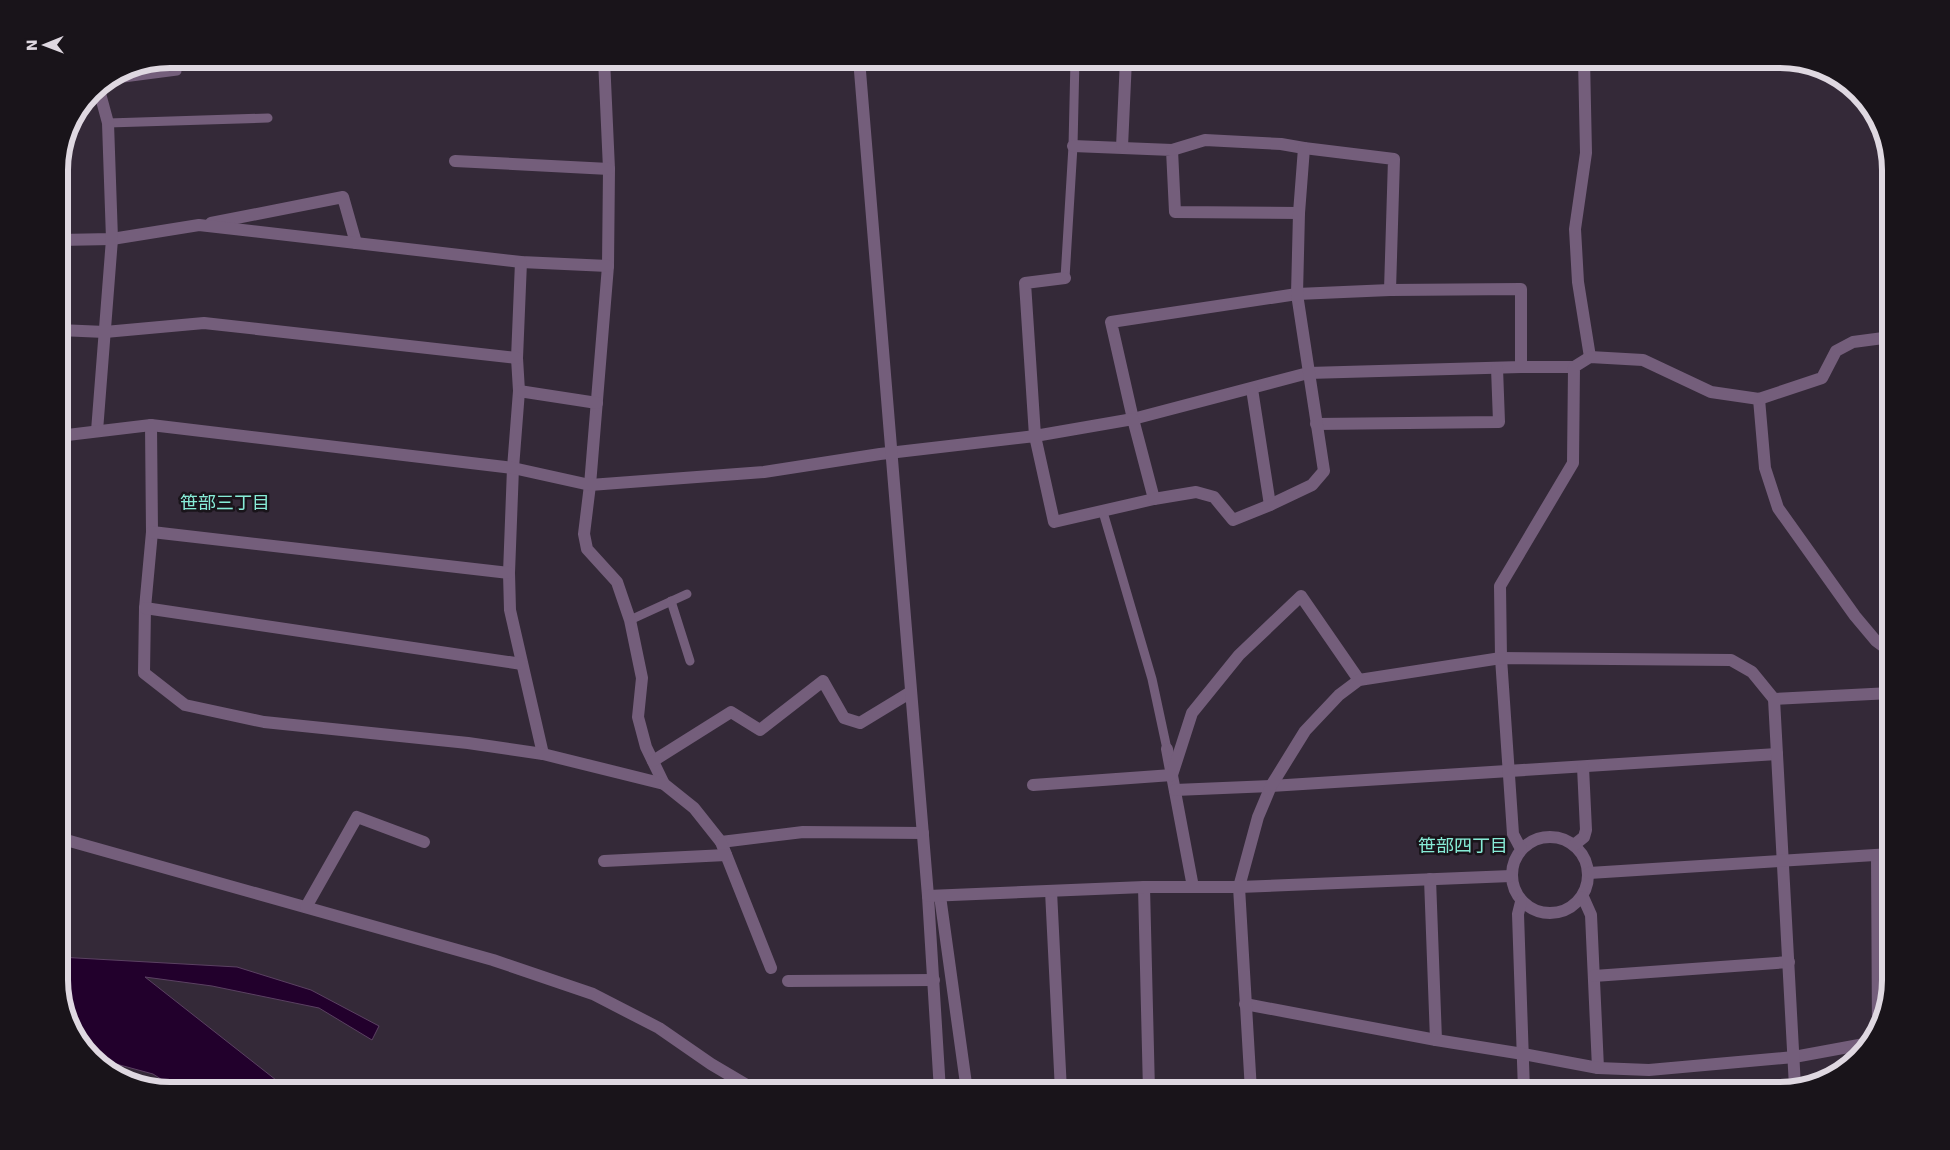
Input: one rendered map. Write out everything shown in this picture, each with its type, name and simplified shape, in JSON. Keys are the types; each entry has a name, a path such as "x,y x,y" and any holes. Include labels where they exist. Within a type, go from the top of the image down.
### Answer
{"street":[{"path":"1122,147 1126,67"},
{"path":"1584,67 1586,153 1575,229 1578,282 1590,357"},
{"path":"604,68 608,169 608,266 590,484 584,534 587,549 617,582 630,620 642,678 638,717 646,747 664,784"},
{"path":"860,68 923,833 965,1082"},
{"path":"98,431 112,240 108,123 100,94"},
{"path":"1073,146 1172,150 1205,140 1281,144 1394,159 1390,290"},
{"path":"1065,278 1025,283 1035,436 1054,522 1196,492 1214,496 1233,520 1312,485 1324,470 1297,294 1299,213 1304,148"},
{"path":"1172,150 1175,212 1299,213"},
{"path":"455,162 608,169"},
{"path":"68,240 112,240 342,197 356,243"},
{"path":"199,225 521,262 608,266"},
{"path":"521,262 516,358 519,391 513,468 509,573 510,610 543,754"},
{"path":"1154,500 1111,322 1297,294 1390,290 1521,289 1521,367"},
{"path":"68,330 105,332 204,323 516,358"},
{"path":"68,435 151,424 513,468 590,484 764,472 892,453 1035,436 1133,419 1308,374 1521,367 1574,368 1590,357 1643,360 1712,392 1759,399 1822,378 1836,351 1853,342 1882,338"},
{"path":"1316,424 1499,422 1497,368"},
{"path":"1521,849 1513,834 1501,658 1500,586 1573,463 1574,368"},
{"path":"1252,389 1270,505"},
{"path":"519,391 597,402"},
{"path":"1759,399 1765,468 1778,508 1854,616 1882,645"},
{"path":"151,424 152,532 145,608 144,673 185,705 264,722 468,743 543,754 664,784 694,808 721,842 771,968"},
{"path":"152,532 509,573"},
{"path":"1172,775 1192,713 1240,655 1301,596 1359,680"},
{"path":"145,608 522,664"},
{"path":"1250,1082 1239,887 1258,817 1271,786 1305,732 1339,695 1359,680 1501,658 1731,660 1752,672 1774,699 1795,1082"},
{"path":"653,761 731,712 760,730 823,681 844,718 860,723 911,692"},
{"path":"1774,699 1882,693"},
{"path":"1167,749 1193,887"},
{"path":"1175,790 1271,786 1777,754"},
{"path":"1574,845 1584,837 1586,830 1583,767"},
{"path":"1033,785 1172,775"},
{"path":"306,907 357,817 424,842"},
{"path":"721,842 803,832 923,833"},
{"path":"1541,838 1564,839 1582,853 1587,862 1589,872 1588,885 1583,897 1575,906 1564,911 1537,912 1522,902 1516,895 1511,876 1512,867 1521,849 1530,842 1541,838"},
{"path":"68,841 493,960 593,994 659,1028 711,1064 742,1082"},
{"path":"604,861 726,855"},
{"path":"1878,855 1878,1010"},
{"path":"1589,872 1882,855"},
{"path":"934,896 1144,887 1239,887 1511,876"},
{"path":"1430,879 1436,1040"},
{"path":"1144,887 1149,1082"},
{"path":"1051,891 1061,1082"},
{"path":"934,896 934,980 940,1082"},
{"path":"1583,897 1591,915 1598,1068"},
{"path":"1522,902 1518,914 1524,1082"},
{"path":"1594,976 1789,962"},
{"path":"788,980 934,980"},
{"path":"1245,1004 1598,1068 1648,1070 1794,1057 1860,1045"}],"lane":[{"path":"1065,278 1073,146 1075,67"},
{"path":"124,78 177,71"},
{"path":"108,123 268,118"},
{"path":"1103,512 1152,679 1167,749"},
{"path":"630,620 687,594"},
{"path":"671,602 690,660"}],"shaded area":[{"path":"68,958 237,967 311,990 379,1026 372,1040 319,1008 212,986 145,977 279,1082 166,1082 153,1074 109,1062 93,1048 78,1026 69,1001"}],"district":[{"name":"笹部三丁目","path":"225,503"},
{"name":"笹部四丁目","path":"1463,846"}]}
